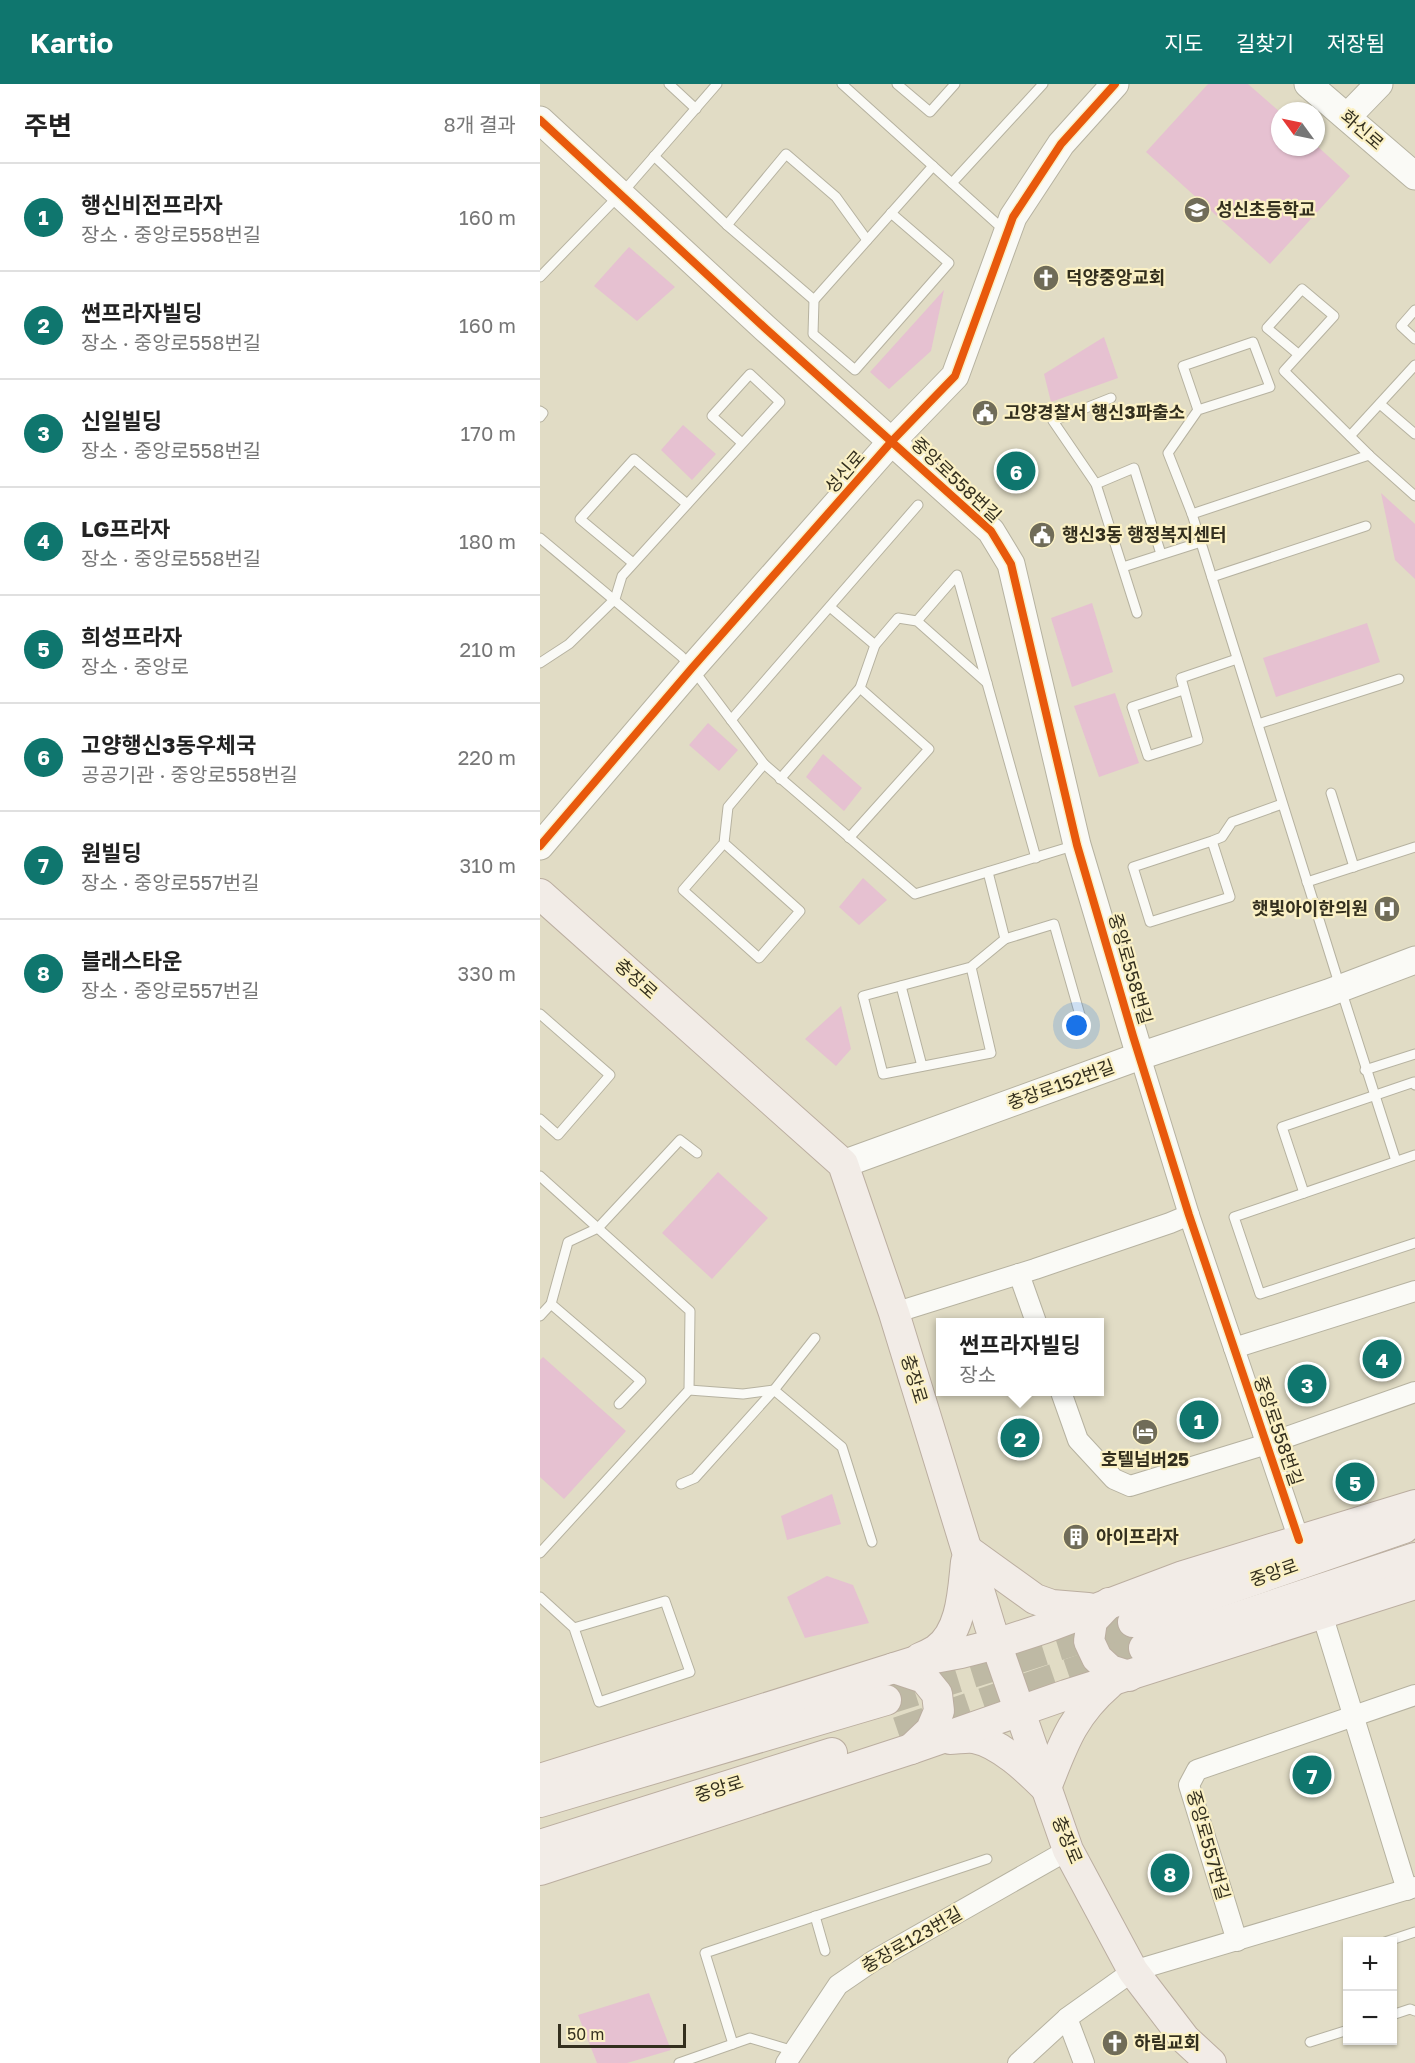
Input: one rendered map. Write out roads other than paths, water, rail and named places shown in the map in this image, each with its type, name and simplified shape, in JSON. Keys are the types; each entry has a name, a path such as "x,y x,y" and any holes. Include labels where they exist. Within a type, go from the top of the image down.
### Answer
{"main road":[{"name":"충장로","path":"540,894 843,1164 894,1313 996,1644 1068,1850 1133,1971 1185,2039 1211,2063"},
{"path":"540,1779 904,1665 996,1644 1183,1576 1415,1505"},
{"name":"중앙로","path":"1415,1524 1139,1635 1415,1558"},
{"path":"904,1665 939,1648 950,1633 960,1610 967,1550 1035,1599 1052,1605 1102,1606"},
{"path":"940,1739 1121,1678 1415,1584"},
{"path":"1102,1606 1092,1621 1089,1641 1097,1658 1121,1678"},
{"path":"540,1870 931,1730 939,1711 937,1694 924,1678 904,1665"},
{"path":"905,1740 974,1738 991,1745 1023,1765 1046,1788 1066,1736 1077,1718 1093,1698 1121,1678"},
{"name":"중앙로","path":"540,1802 886,1700"},
{"name":"중앙로","path":"540,1845 905,1740"}],"street":[{"name":"성신로","path":"540,846 892,441 955,376 1013,217 1061,144 1115,84"},
{"name":"화신로","path":"1308,84 1415,177"},
{"path":"1347,117 1379,84"},
{"name":"중앙로558번길","path":"540,120 991,531 1011,564 1077,845 1189,1215 1299,1540"},
{"name":"충장로152번길","path":"843,1164 1140,1056 1341,988 1415,960"},
{"path":"894,1313 1018,1274 1189,1215"},
{"path":"1018,1274 1034,1318"},
{"path":"1234,1348 1415,1291"},
{"path":"1267,1444 1415,1392"},
{"name":"중앙로558번길","path":"1062,1396 1078,1440 1114,1479 1130,1486 1267,1444"},
{"path":"1018,2063 1067,2018 1133,1971 1411,1888 1353,1716 1322,1614"},
{"name":"중앙로557번길","path":"1237,1941 1189,1785 1197,1770 1415,1695"},
{"name":"충장로123번길","path":"795,2059 837,1985 873,1961 1068,1850"},
{"path":"1067,2018 1084,2063"}],"lane":[{"path":"540,277 620,195 717,84"},
{"path":"842,84 1007,233"},
{"path":"897,84 930,112 955,84"},
{"path":"952,183 1042,84"},
{"path":"674,86 696,108"},
{"path":"727,225 786,154 836,197 867,240"},
{"path":"654,156 727,225 814,300"},
{"path":"891,213 949,263 855,370 813,334 814,300 867,240 891,213 933,166"},
{"path":"1299,354 1267,328 1302,289 1334,316 1270,387 1198,410 1168,453 1192,514 1365,1070 1396,1161"},
{"path":"1415,310 1401,326 1415,339"},
{"path":"1198,410 1183,366 1252,342 1270,387"},
{"path":"1350,436 1413,370"},
{"path":"1284,371 1369,455 1415,496"},
{"path":"540,663 569,644 615,599 622,576 780,402 750,374 712,416 742,443"},
{"path":"1111,398 1053,421 1095,484 1137,613"},
{"path":"1380,404 1415,434"},
{"path":"540,411 543,413 540,417"},
{"path":"1192,514 1369,455"},
{"path":"633,563 580,519 634,459 687,504"},
{"path":"1095,484 1134,468 1161,555"},
{"path":"731,720 918,505"},
{"path":"1212,577 1366,526"},
{"path":"540,538 615,599 693,668 764,764 915,894 1077,845"},
{"path":"1123,567 1201,542"},
{"path":"917,621 957,575 1036,858"},
{"path":"830,607 875,645"},
{"path":"780,778 860,688 875,645 898,618 917,621 987,683"},
{"path":"1184,690 1132,707 1148,756 1198,740 1181,678 1237,659"},
{"path":"1258,724 1399,679"},
{"path":"849,838 929,749 860,688"},
{"path":"724,843 800,911 759,958 683,890 724,843 728,807 764,764"},
{"path":"1331,793 1354,867"},
{"path":"1212,841 1230,897 1150,922 1132,867 1222,837 1232,822 1282,804"},
{"path":"1307,882 1415,847"},
{"path":"988,872 1005,939"},
{"path":"971,967 991,1053 883,1074 863,996 971,967 1005,939 1054,924 1084,1029"},
{"path":"901,986 922,1066"},
{"path":"540,1014 610,1075 558,1134 540,1119"},
{"path":"1365,1070 1415,1054"},
{"path":"1304,1193 1282,1128 1414,1082 1415,1085"},
{"path":"540,1316 551,1304 568,1242 598,1228 680,1140 698,1153"},
{"path":"1415,1155 1234,1217 1260,1294 1415,1244"},
{"path":"540,1176 690,1311 689,1390 540,1552"},
{"path":"551,1304 641,1381 620,1404"},
{"path":"681,1484 695,1478 774,1390 815,1338"},
{"path":"689,1390 743,1394 774,1390 842,1447 872,1542"},
{"path":"540,1597 574,1628 599,1702 690,1672 665,1601 574,1628"},
{"path":"733,2044 705,1953 987,1858"},
{"path":"815,1916 825,1951"},
{"path":"1397,1937 1415,1932"},
{"path":"1397,2013 1410,2009 1415,2011"},
{"path":"1310,2042 1343,2031"},
{"path":"679,2063 750,2038 795,2059"}],"tunnel":[{"path":"886,1700 1133,1622"},
{"path":"898,1732 1144,1648"}],"place":[{"name":"성신초등학교","path":"1197,210"},
{"name":"덕양중앙교회","path":"1046,278"},
{"name":"고양경찰서 행신3파출소","path":"985,413"},
{"name":"고양행신3동우체국","path":"1016,471"},
{"name":"행신3동 행정복지센터","path":"1042,535"},
{"name":"햇빛아이한의원","path":"1387,909"},
{"name":"LG프라자","path":"1382,1359"},
{"name":"신일빌딩","path":"1307,1384"},
{"name":"행신비전프라자","path":"1199,1420"},
{"name":"호텔넘버25","path":"1145,1432"},
{"name":"썬프라자빌딩","path":"1020,1438"},
{"name":"희성프라자","path":"1355,1482"},
{"name":"아이프라자","path":"1076,1537"},
{"name":"원빌딩","path":"1312,1775"},
{"name":"블래스타운","path":"1170,1873"},
{"name":"하림교회","path":"1115,2043"}]}
